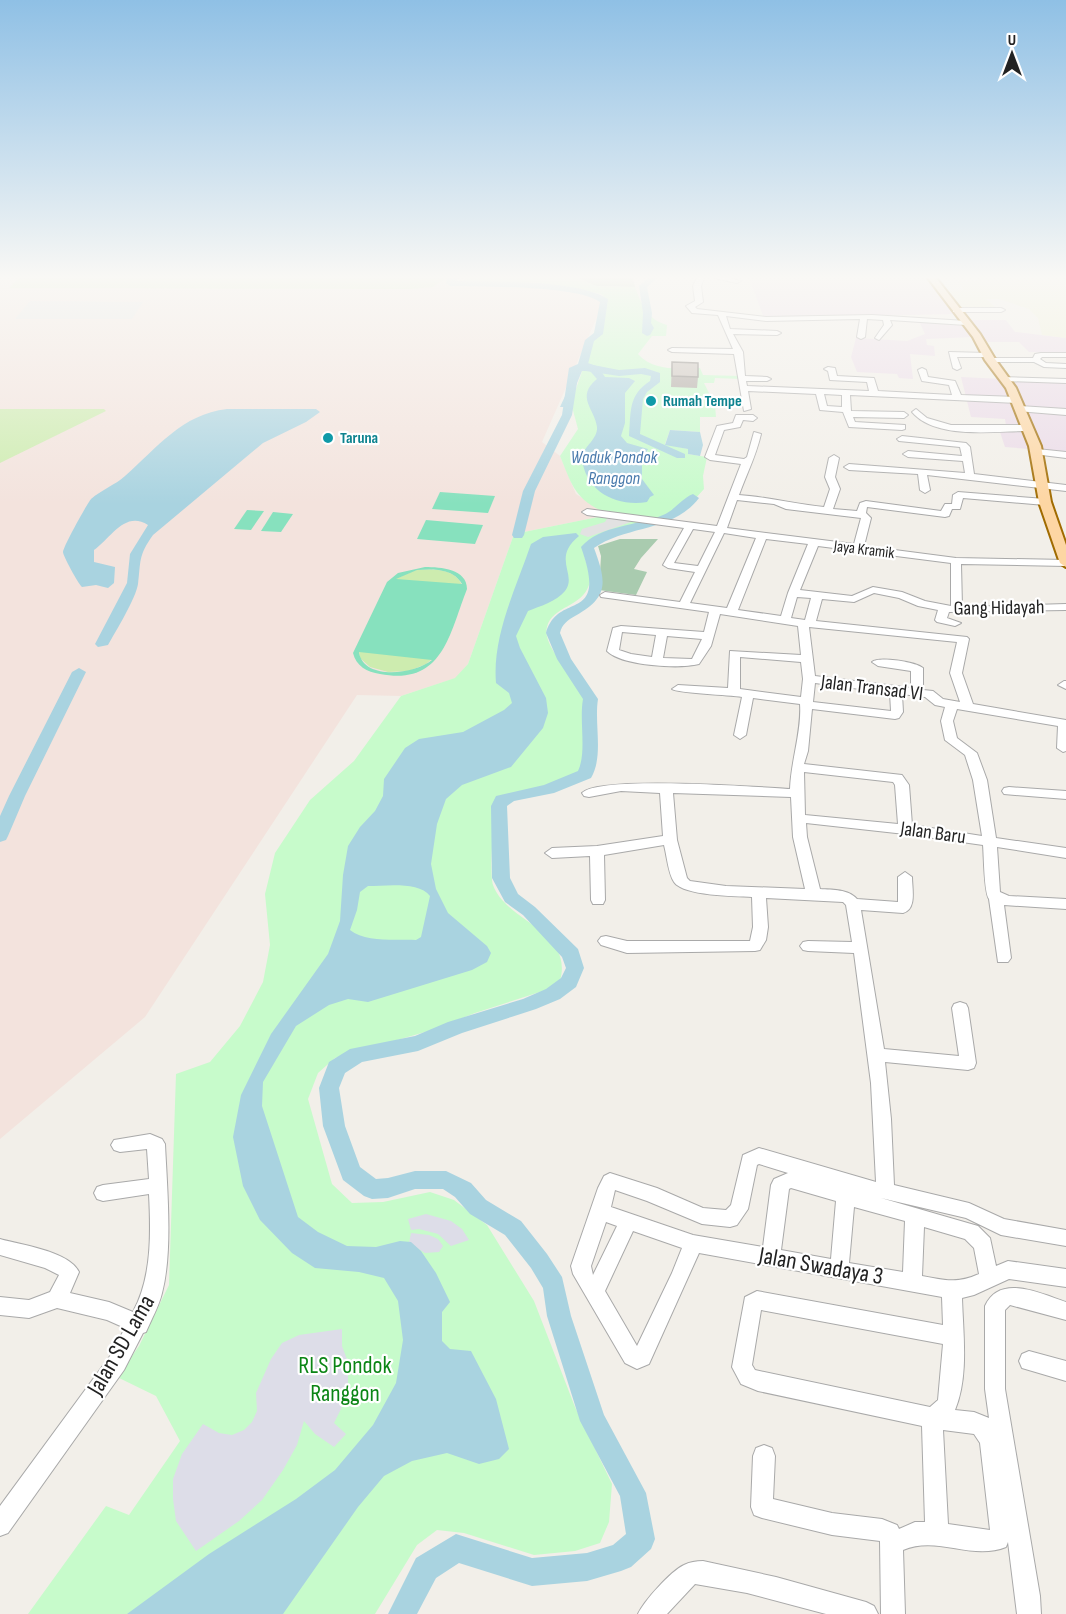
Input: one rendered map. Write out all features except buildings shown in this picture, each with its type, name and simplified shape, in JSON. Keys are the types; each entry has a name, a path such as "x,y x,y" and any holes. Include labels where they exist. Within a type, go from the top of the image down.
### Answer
{"main road":[{"path":"985,353 1005,379 1028,428 1037,452 1045,502 1066,563"}],"street":[{"path":"739,353 747,409"},
{"path":"957,368 952,354 1036,360 1047,366 1066,366"},
{"path":"1036,360 1038,356 1066,356"},
{"path":"828,369 832,370 833,378 872,380 874,393"},
{"path":"922,370 925,379 952,383 957,396"},
{"path":"742,378 767,379"},
{"path":"1005,379 1066,381"},
{"path":"744,388 820,393 957,396 1066,412"},
{"path":"820,393 821,408 847,412 904,415"},
{"path":"846,393 847,412 853,426 902,427"},
{"path":"916,412 921,419 933,424 1028,428"},
{"path":"746,462 710,457 720,428 737,425 739,417 753,418"},
{"path":"684,605 721,531 746,462 751,458 757,434"},
{"path":"902,439 961,444 965,447 974,489"},
{"path":"1037,452 1066,455"},
{"path":"908,454 967,459"},
{"path":"828,510 835,489 830,477 834,458"},
{"path":"849,467 922,471 1066,488"},
{"path":"922,471 925,490"},
{"path":"861,514 863,505 866,504 945,513 948,506 957,507 958,495 1045,502"},
{"path":"733,497 776,501 786,506 861,514 866,518 858,549"},
{"name":"Jaya Kramik","path":"586,512 956,561 1066,563"},
{"path":"690,526 668,565 700,570"},
{"path":"731,612 762,536"},
{"path":"785,620 793,593 814,543"},
{"path":"956,561 957,610"},
{"name":"Gang Hidayah","path":"793,593 854,599 873,590 902,595 922,604 957,610 1066,607"},
{"path":"605,596 807,623 963,639 956,673 968,708"},
{"path":"813,892 800,837 797,767 802,751 809,680 807,623 817,596"},
{"path":"944,608 941,620 955,623"},
{"path":"708,636 617,630 613,651 657,660 698,661 708,636 715,610"},
{"path":"657,660 662,632"},
{"path":"734,692 734,653 808,658"},
{"path":"878,662 917,668 917,693"},
{"name":"Jalan Transad VI","path":"809,680 933,695 939,702 952,705 1065,724"},
{"path":"678,688 734,692 895,715 897,712 896,691"},
{"path":"740,735 748,695"},
{"path":"952,705 947,721 951,740 971,753 980,780 993,866 993,896 996,898 1003,958"},
{"path":"1063,748 1065,724"},
{"path":"797,767 897,778 903,785 905,829"},
{"path":"589,793 621,787 666,787 797,793"},
{"path":"666,787 670,840 683,884 758,891 813,892 847,897 853,904 878,1054 885,1132 885,1191"},
{"path":"1009,791 1066,795"},
{"name":"Jalan Baru","path":"798,819 905,829 1066,853"},
{"path":"552,853 597,851 670,840"},
{"path":"597,851 598,900"},
{"path":"853,904 903,908 905,906 905,877"},
{"path":"606,941 627,947 755,946 759,941 758,891"},
{"path":"996,898 1066,904"},
{"path":"808,946 861,948"},
{"path":"878,1054 968,1063 960,1008"},
{"name":"Jalan SD Lama","path":"0,1525 117,1363 152,1296 156,1278 158,1185 156,1144 150,1141 120,1145"},
{"path":"693,1243 681,1275 642,1357 637,1359 632,1356 595,1292 584,1281 581,1274 581,1266 609,1185 651,1194 702,1216 730,1219 739,1209 749,1160 759,1156 864,1188 969,1211 1001,1227 1066,1238"},
{"path":"771,1256 780,1185 784,1181 797,1181 975,1234 983,1244 989,1278"},
{"path":"103,1193 158,1185"},
{"path":"839,1270 846,1195"},
{"name":"Jalan Swadaya 3","path":"600,1212 693,1243 952,1290 967,1289 1008,1270 1066,1278"},
{"path":"912,1282 915,1215"},
{"path":"595,1292 628,1222"},
{"path":"0,1247 40,1258 69,1272 57,1299"},
{"path":"932,1418 945,1407 950,1396 952,1290"},
{"path":"1029,1614 995,1389 995,1306 1007,1296 1019,1297 1066,1311"},
{"path":"0,1306 29,1309 57,1299 109,1311 138,1325"},
{"path":"893,1544 915,1533 989,1541 998,1539 1001,1531 987,1432 982,1426 974,1423 932,1418 748,1377 742,1367 752,1303 760,1300 952,1336"},
{"path":"1029,1361 1066,1371"},
{"path":"932,1418 937,1534"},
{"path":"764,1456 762,1507 832,1524 882,1530 889,1533 893,1544 891,1565 893,1614"},
{"path":"650,1614 660,1607 685,1578 698,1572 752,1583 866,1614"}],"shaded area":[{"path":"0,353 581,353 542,442 560,456 576,494 603,511 598,517 514,534 468,664 456,678 401,696 357,695 145,1017 0,1139"},
{"path":"852,353 935,353 935,356 910,354 913,379 899,378 897,374 857,372 851,357"},
{"path":"961,377 1066,382 1066,452 1005,447 998,426 1006,426 1005,419 971,417"},
{"path":"608,517 634,521 588,537 580,534 582,529 605,522"},
{"path":"426,1214 451,1221 462,1229 469,1240 451,1246 438,1234 419,1229 411,1230 408,1219"},
{"path":"411,1233 429,1235 438,1239 443,1246 439,1252 425,1253 409,1243"},
{"path":"342,1329 342,1346 348,1362 348,1387 345,1401 334,1423 346,1434 334,1447 315,1434 304,1421 297,1445 262,1500 239,1521 196,1551 176,1521 173,1479 182,1454 203,1424 219,1433 232,1435 244,1430 252,1422 257,1411 256,1393 271,1359 282,1343 299,1335"}],"green space":[{"name":"RLS Pondok Ranggon","path":"639,353 651,364 675,368 700,368 703,375 740,376 741,379 715,378 714,383 704,383 715,405 716,417 700,417 700,432 670,430 665,444 688,449 688,454 707,457 703,476 704,489 695,499 689,498 668,516 600,534 588,541 584,554 590,574 589,585 580,598 550,620 547,627 550,645 588,703 584,719 586,762 581,772 499,799 495,806 491,870 493,885 500,898 548,938 557,950 562,964 560,981 546,990 475,1013 432,1030 335,1058 318,1073 308,1099 332,1184 352,1203 383,1202 430,1192 454,1200 487,1225 534,1301 575,1407 612,1484 609,1522 600,1543 575,1551 534,1555 464,1533 437,1530 417,1545 375,1614 28,1614 106,1506 129,1515 180,1441 156,1396 117,1377 139,1346 169,1285 176,1074 210,1062 240,1026 263,982 270,945 265,894 275,853 310,800 354,761 401,696 455,678 468,664 514,534 598,517 602,511 586,501 575,489 560,456 578,429 571,403 585,363 585,355"},
{"path":"0,409 104,409 106,411 0,463"},
{"path":"440,492 495,496 488,513 432,509"},
{"path":"247,510 264,511 251,530 234,529"},
{"path":"273,512 293,514 281,532 261,531"},
{"path":"426,520 483,525 475,544 417,539"},
{"path":"620,539 658,539 634,569 647,572 636,595 599,590 601,556 598,546"},
{"path":"425,567 452,570 463,577 467,589 455,623 440,653 430,665 418,672 401,676 371,672 359,665 353,653 387,582 398,573","holes":["417,570 448,572 462,584 396,579","359,652 432,660 414,669 391,672 371,668 363,662"]},
{"path":"416,570 442,571 454,575 462,585 432,659 409,671 388,672 370,667 360,658 359,652 395,579"}],"water":[{"name":"Waduk Pondok Ranggon","path":"582,355 585,355 585,362 605,369 601,371 605,377 629,378 635,381 625,393 625,423 621,436 627,443 648,449 642,462 642,479 654,495 647,502 635,503 613,499 595,487 584,469 582,457 597,431 587,392 597,379 590,371 582,371 567,407 560,407"},
{"path":"227,409 316,409 320,412 306,422 263,443 153,535 142,554 138,584 130,606 108,645 98,647 95,644 127,583 130,554 148,525 140,521 125,523 94,550 94,562 115,567 114,583 108,588 96,585 82,587 63,552 67,541 91,499 121,479 183,425 211,412"},
{"path":"670,430 700,432 703,445 700,456 688,454 688,449 665,445"},
{"name":"Waduk Pondok Ranggon","path":"576,533 579,536 567,552 569,578 565,591 553,601 528,611 516,636 546,698 548,713 543,728 511,767 462,785 446,799 437,824 431,864 436,889 448,913 487,946 491,953 487,962 472,970 368,1002 348,999 329,1005 296,1026 263,1082 262,1106 298,1217 318,1232 347,1246 376,1247 400,1241 411,1242 421,1251 436,1273 450,1302 442,1312 442,1341 450,1349 471,1351 496,1399 509,1449 499,1459 479,1464 447,1453 412,1461 384,1476 358,1507 283,1614 127,1614 209,1554 296,1499 335,1470 373,1425 396,1383 403,1340 398,1301 384,1278 359,1272 315,1268 292,1253 260,1220 243,1186 233,1137 241,1095 271,1034 328,954 340,921 343,875 348,846 360,827 375,811 383,796 384,779 405,748 419,739 463,732 504,710 512,703 509,693 496,683 501,630 531,544 543,537","holes":["368,886 410,886 425,891 430,896 421,937 416,940 382,939 364,937 350,930 360,892"]}],"waterway":[{"path":"582,366 586,353"},
{"path":"518,535 529,491 567,415 574,368 582,366"},
{"path":"582,366 614,373 645,371 656,375 655,382 643,390 638,399 634,436 681,456"},
{"path":"402,1614 426,1568 456,1548 532,1572 587,1567 621,1557 641,1539 633,1493 593,1421 559,1316 554,1285 539,1261 513,1228 478,1207 463,1190 446,1180 415,1180 388,1188 372,1189 351,1173 334,1126 329,1088 336,1068 357,1055 418,1043 455,1027 529,1004 553,994 569,982 575,968 571,954 529,911 511,898 501,878 499,806 502,800 510,797 548,789 585,774 590,763 588,716 591,699 575,678 553,636 554,628 560,621 586,604 595,591 597,579 587,547 613,533 670,517 693,498"},
{"path":"0,836 17,796 79,672"}],"place":[{"name":"Rumah Tempe","path":"651,401"},
{"name":"Taruna","path":"328,438"}]}
